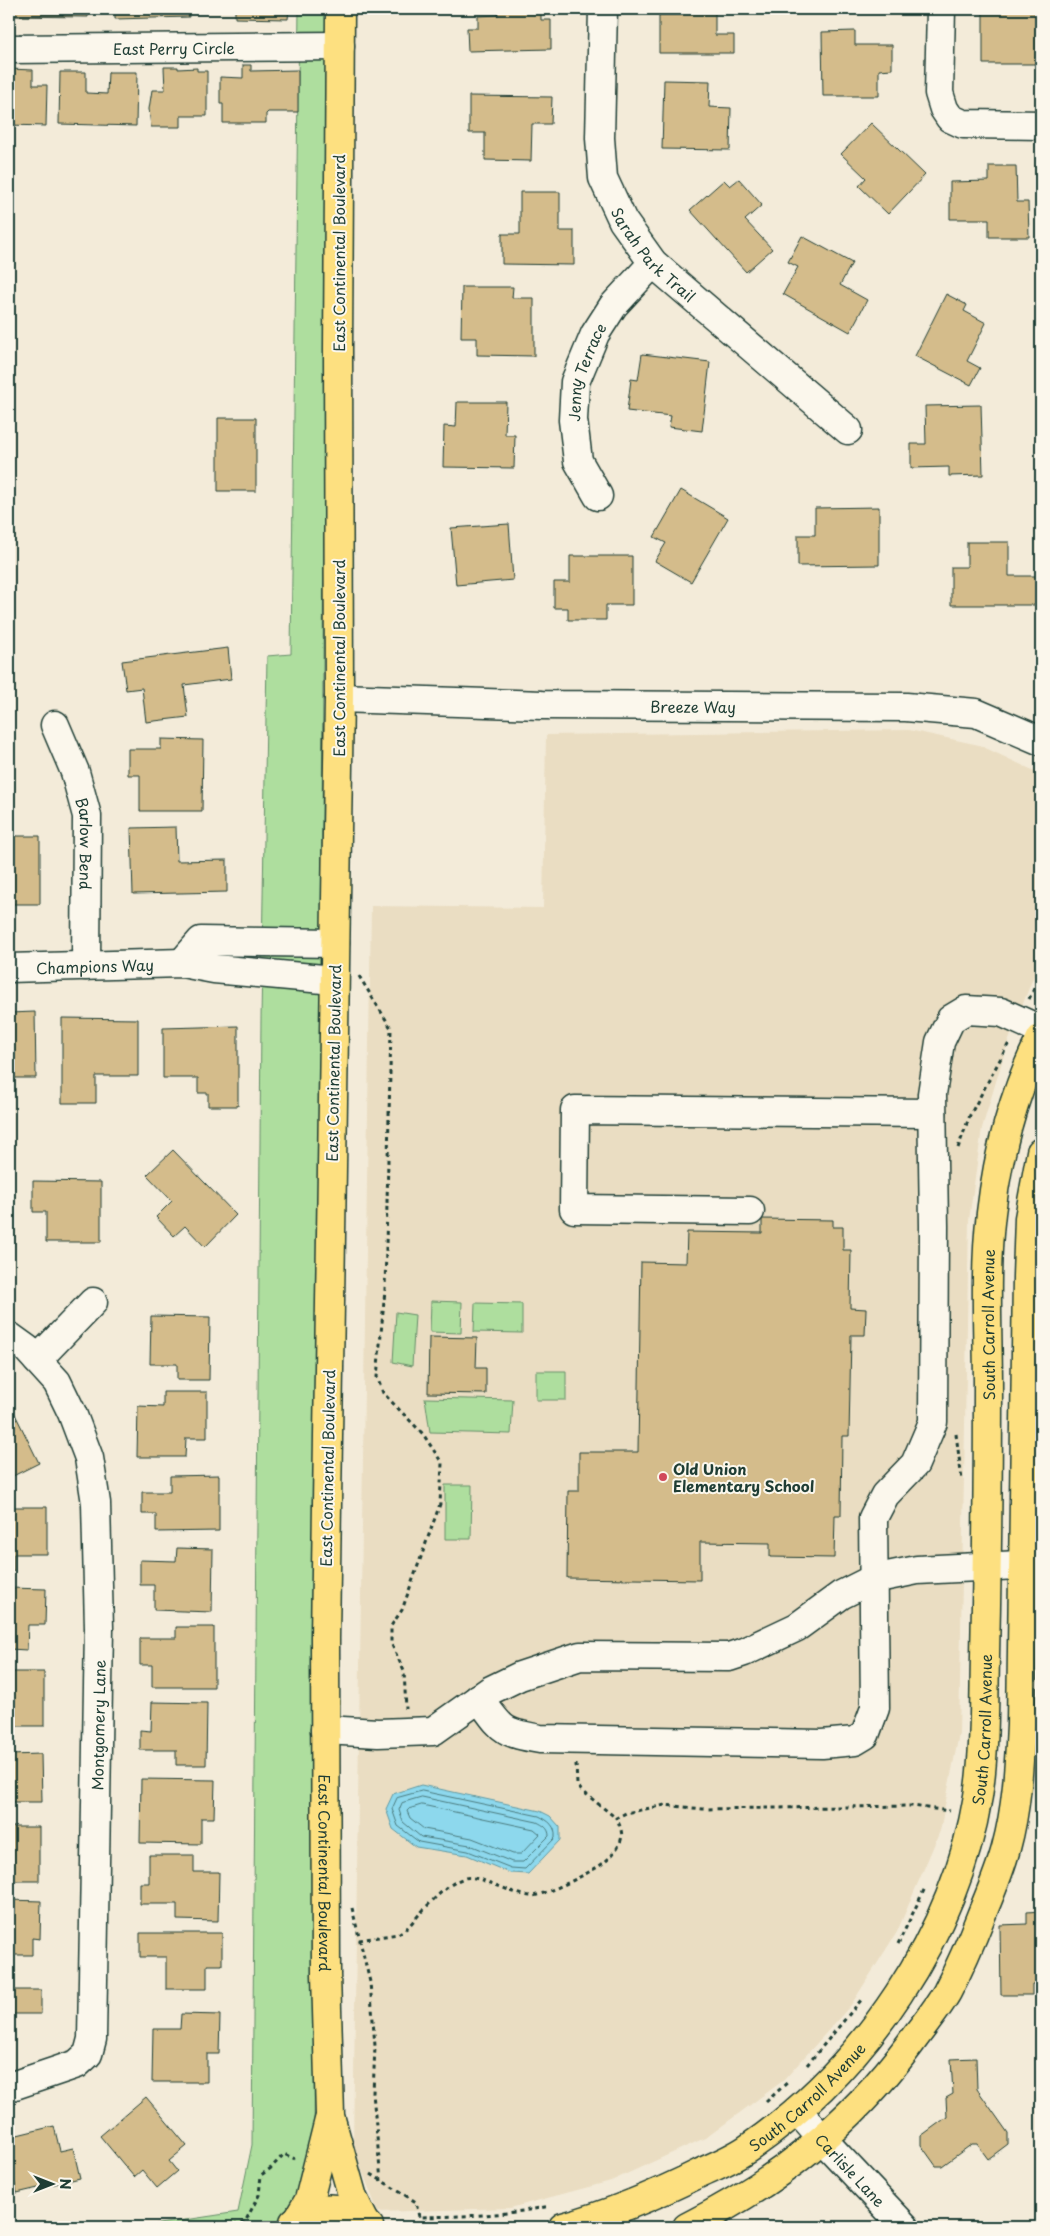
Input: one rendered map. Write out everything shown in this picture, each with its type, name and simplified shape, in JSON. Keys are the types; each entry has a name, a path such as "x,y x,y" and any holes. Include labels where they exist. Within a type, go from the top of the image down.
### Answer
{"main road":[{"name":"East Continental Boulevard","path":"340,9 338,350 339,698 335,944 345,975 325,1730 326,1974 330,2116 353,2198 368,2225"},
{"name":"South Carroll Avenue","path":"556,2217 667,2189 747,2149 798,2110 832,2078 863,2043 912,1974 934,1932 969,1839 978,1793 983,1723 987,1566 988,1275 991,1214 1003,1148 1017,1092 1041,1038"},
{"path":"687,2227 729,2206 769,2181 822,2140 860,2105 893,2067 946,1993 968,1948 1006,1849 1016,1798 1032,1564 1029,1228 1041,1152"},
{"name":"East Continental Boulevard","path":"294,2222 309,2200 330,2116"},
{"path":"294,2222 315,2210 333,2208 350,2212 368,2225"}],"street":[{"name":"Sarah Park Trail","path":"603,9 600,138 603,178 623,221 653,263 848,430"},
{"path":"941,9 940,93 944,109 950,118 963,124 1041,125"},
{"name":"East Perry Circle","path":"9,49 340,46"},
{"name":"Jenny Terrace","path":"598,496 578,461 573,420 575,382 595,334 613,306 653,263"},
{"name":"Breeze Way","path":"339,698 542,705 906,707 976,714 1041,741"},
{"name":"Barlow Bend","path":"56,725 75,772 87,816 86,966"},
{"path":"182,963 201,941 335,944"},
{"name":"Champions Way","path":"9,968 182,963 214,969 345,975"},
{"path":"479,1698 499,1726 510,1734 540,1739 822,1744 855,1741 864,1735 875,1708 873,1518 885,1495 915,1464 933,1422 932,1094 940,1042 951,1019 966,1010 1001,1012 1041,1030"},
{"path":"750,1211 574,1209 575,1110 932,1113"},
{"path":"37,1360 93,1302"},
{"name":"Montgomery Lane","path":"9,1336 27,1349 56,1382 72,1413 89,1458 96,1503 99,1628 93,2024 88,2054 77,2064 9,2087"},
{"path":"325,1730 378,1733 433,1731 491,1690 520,1676 580,1656 729,1657 797,1627 841,1595 873,1579 917,1570 1032,1564"},
{"name":"Carlisle Lane","path":"798,2110 822,2140 905,2227"}],"path":[{"path":"345,975 391,1028 385,1290 377,1378 383,1393 423,1434 442,1463 440,1504 402,1610 390,1626 390,1643 404,1671 406,1712 402,1715"},
{"path":"359,1940 398,1934 407,1928 457,1880 468,1877 530,1896 542,1895 606,1862 620,1843 622,1837 620,1826 616,1818 581,1790 578,1785 574,1740"},
{"path":"948,1821 952,1802"},
{"path":"616,1818 626,1813 665,1805 703,1809 912,1806 951,1812"},
{"path":"896,1948 926,1885"},
{"path":"351,1906 370,1982 375,2046 373,2093 381,2180"},
{"path":"803,2068 864,1996"},
{"path":"764,2103 791,2079"},
{"path":"225,2227 244,2222 259,2195 261,2175 272,2168 284,2154"},
{"path":"368,2173 416,2202 419,2217 487,2215 531,2210 556,2217"}],"shaded area":[{"name":"Old Union Elementary School","path":"909,730 979,745 1041,774 1041,957 1007,1045 982,1128 969,1220 959,1734 940,1831 897,1932 851,2005 784,2080 707,2137 611,2181 510,2208 378,2212 353,2147 371,906 543,908 546,735"}],"green space":[{"path":"299,9 327,9 314,2149 302,2194 283,2220 267,2227 139,2227 238,2212 252,2145 261,1019 267,656 291,654"},
{"path":"431,1301 462,1302 461,1333 430,1332"},
{"path":"475,1303 522,1304 522,1333 474,1332"},
{"path":"396,1312 415,1315 412,1366 393,1362"},
{"path":"536,1371 566,1371 566,1400 536,1400"},
{"path":"425,1398 513,1400 511,1434 430,1432"},
{"path":"445,1485 472,1485 471,1539 445,1539"}],"water":[{"path":"421,1785 540,1811 550,1816 560,1827 560,1840 528,1874 510,1873 467,1855 416,1847 393,1829 386,1809 393,1794"}],"building":[{"path":"9,9 88,9 88,17 9,16"},
{"path":"115,9 188,9 189,17 115,19"},
{"path":"235,9 289,9 288,19 235,18"},
{"path":"497,9 541,9 541,20 551,20 551,49 468,51 467,28 478,28 478,16 498,15"},
{"path":"681,9 715,9 715,35 734,35 734,53 659,53 659,15 681,15"},
{"path":"835,9 862,9 862,12 835,13"},
{"path":"983,9 1041,9 1041,64 983,64"},
{"path":"855,31 855,45 892,45 892,69 879,70 879,96 823,96 822,32"},
{"path":"243,65 251,65 251,71 298,70 298,112 268,112 266,114 266,123 223,123 223,104 220,104 220,77 243,78"},
{"path":"164,67 178,67 178,69 197,68 197,71 207,71 207,116 181,116 181,127 151,127 149,109 152,90 165,90"},
{"path":"9,69 33,70 33,85 47,85 46,126 9,125"},
{"path":"60,72 86,72 86,93 107,94 108,72 137,72 136,126 59,124"},
{"path":"664,80 710,81 709,107 731,108 730,150 662,149"},
{"path":"469,96 552,97 551,124 532,124 531,161 485,160 485,133 469,133"},
{"path":"871,123 925,175 888,214 859,186 866,178 841,154"},
{"path":"989,166 1016,166 1017,202 1028,202 1029,237 989,237 989,219 950,219 950,182 989,181"},
{"path":"739,179 762,205 745,220 772,249 746,272 690,210 724,180 730,186"},
{"path":"520,192 560,192 560,231 574,231 574,265 502,264 502,234 520,234"},
{"path":"802,236 852,263 840,285 867,300 850,332 783,294 798,267 788,262"},
{"path":"462,287 513,287 512,298 534,298 534,356 477,355 477,338 461,338"},
{"path":"946,294 967,305 964,311 986,323 967,361 980,368 971,385 915,356"},
{"path":"642,354 710,362 702,431 669,427 671,416 627,411 631,379 638,380"},
{"path":"457,402 506,402 505,435 515,435 514,468 443,467 444,426 456,427"},
{"path":"981,405 983,475 949,476 949,467 911,468 911,444 926,444 925,406"},
{"path":"218,418 256,418 256,491 218,491"},
{"path":"681,490 728,518 691,582 655,561 666,543 654,537"},
{"path":"879,507 879,565 798,566 798,535 815,535 815,508"},
{"path":"509,524 513,580 456,585 451,528"},
{"path":"967,542 1009,542 1009,576 1041,576 1041,605 951,605 951,567 967,567"},
{"path":"570,556 632,556 632,605 606,605 606,620 568,620 568,608 554,608 554,582 570,582"},
{"path":"228,648 231,679 184,685 188,717 146,722 142,688 126,690 122,661"},
{"path":"161,739 203,740 202,811 140,811 140,775 128,775 128,749 161,749"},
{"path":"176,827 177,861 227,860 227,892 133,894 131,828"},
{"path":"9,836 40,836 40,904 9,904"},
{"path":"35,1012 36,1078 9,1078 9,1013"},
{"path":"62,1018 138,1019 138,1076 96,1076 96,1103 62,1103"},
{"path":"238,1026 238,1106 208,1106 208,1093 198,1093 198,1078 163,1078 163,1028"},
{"path":"173,1150 236,1215 205,1247 185,1226 174,1236 156,1217 172,1201 147,1175"},
{"path":"33,1181 101,1182 101,1242 46,1242 46,1212 33,1212"},
{"name":"Old Union Elementary School","path":"762,1219 833,1220 833,1227 843,1227 843,1250 851,1250 850,1308 866,1309 865,1335 851,1335 849,1436 842,1436 841,1515 835,1515 834,1558 770,1557 770,1543 700,1542 700,1580 567,1578 568,1491 579,1491 579,1452 638,1452 641,1262 686,1263 687,1232 762,1233"},
{"path":"151,1316 210,1317 209,1380 177,1380 177,1364 150,1364"},
{"path":"429,1337 477,1338 476,1368 486,1368 486,1394 428,1393"},
{"path":"163,1392 207,1392 207,1438 186,1438 185,1457 137,1457 138,1406 163,1407"},
{"path":"9,1402 39,1463 9,1478"},
{"path":"219,1475 219,1531 156,1532 156,1514 142,1514 142,1492 170,1492 170,1476"},
{"path":"9,1507 47,1507 47,1554 14,1554 14,1571 9,1571"},
{"path":"177,1548 213,1549 212,1612 154,1610 154,1585 140,1585 140,1560 176,1561"},
{"path":"9,1588 46,1589 45,1625 28,1625 27,1650 9,1649"},
{"path":"176,1627 214,1627 214,1687 152,1687 152,1665 140,1665 140,1638 176,1638"},
{"path":"9,1672 44,1672 44,1726 9,1726"},
{"path":"152,1702 207,1703 206,1765 176,1765 176,1750 140,1750 140,1730 151,1731"},
{"path":"41,1754 42,1802 9,1802 9,1755"},
{"path":"141,1779 215,1780 214,1818 201,1818 201,1844 140,1843"},
{"path":"9,1827 39,1827 39,1881 9,1881"},
{"path":"149,1855 194,1855 194,1872 219,1872 218,1921 177,1920 177,1904 140,1904 140,1883 149,1883"},
{"path":"9,1900 41,1901 40,1939 32,1938 32,1955 9,1955"},
{"path":"1041,1911 1041,1983 1032,1984 1032,1995 1001,1995 1000,1925 1027,1924 1027,1912"},
{"path":"140,1933 222,1933 222,1965 207,1965 207,1989 166,1989 166,1957 140,1957"},
{"path":"9,1990 41,1990 41,2014 11,2014 10,2049"},
{"path":"181,2014 220,2015 219,2054 207,2054 207,2082 152,2082 153,2029 180,2029"},
{"path":"976,2058 977,2089 1008,2133 1008,2144 988,2159 977,2144 972,2144 942,2166 936,2166 921,2145 921,2136 947,2117 946,2098 953,2094 951,2059"},
{"path":"146,2097 187,2146 169,2161 177,2171 157,2188 142,2170 134,2177 100,2136"},
{"path":"54,2126 60,2151 73,2148 80,2178 17,2193 9,2156 9,2137"}],"place":[{"name":"Old Union Elementary School","path":"663,1477"}]}
